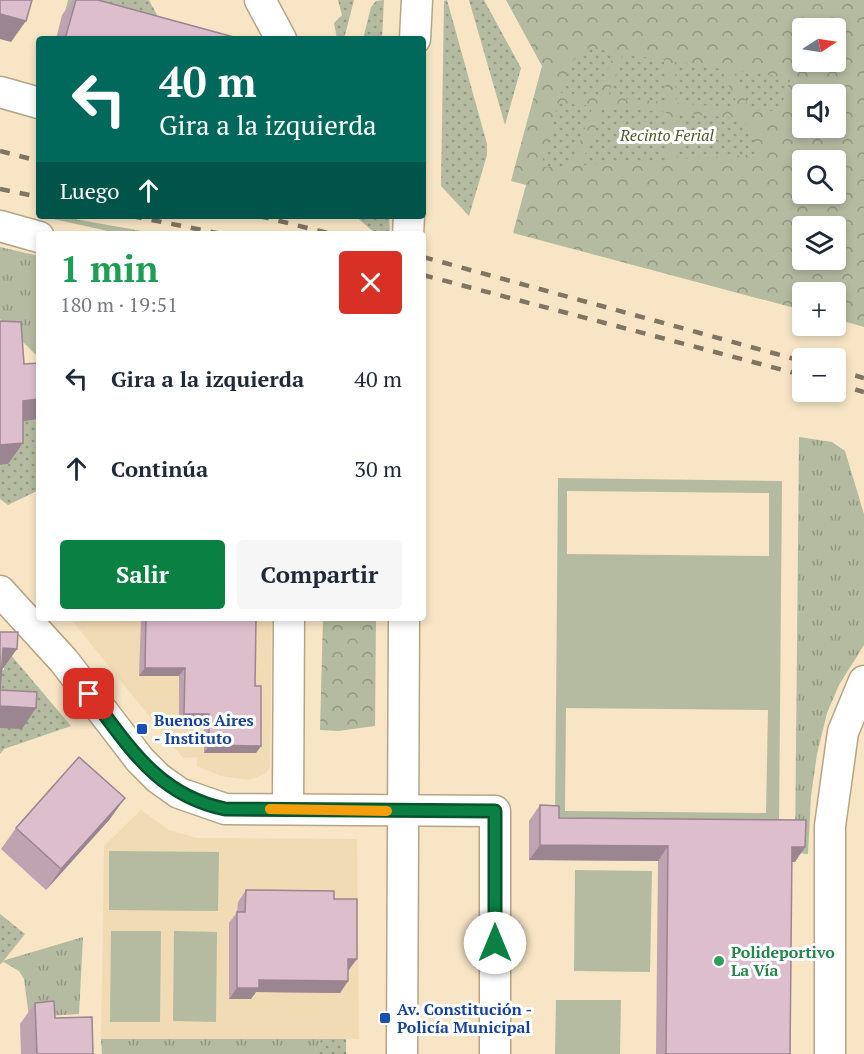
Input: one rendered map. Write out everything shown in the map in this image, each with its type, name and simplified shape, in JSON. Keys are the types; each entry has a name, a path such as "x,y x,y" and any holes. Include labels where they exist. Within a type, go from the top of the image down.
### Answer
{"street":[{"path":"260,0 279,36"},
{"path":"416,36 417,0"},
{"path":"0,92 36,102"},
{"path":"0,226 36,236"},
{"path":"0,591 64,661 140,760 158,778 179,793 210,806 225,809 495,811 495,1054"},
{"path":"288,809 289,621"},
{"path":"401,1046 404,621"},
{"path":"830,1054 830,826 843,732 864,681"}],"shaded area":[{"path":"72,621 272,621 270,767 265,774 249,780 221,776 197,766 197,757 183,758"},
{"path":"141,810 169,830 197,838 357,839 359,1039 101,1039 104,846"}],"green space":[{"path":"68,0 149,0 168,36 158,36 65,12"},
{"path":"338,0 354,0 345,36 336,36 334,23 342,15"},
{"path":"384,0 382,36 364,36 371,7 376,1"},
{"path":"447,0 487,144 487,155 469,216 441,186 444,1"},
{"path":"469,0 484,0 521,68 505,125"},
{"name":"Recinto Ferial","path":"506,0 864,0 864,327 846,322 846,282 792,282 792,307 513,233 526,185 511,181 542,66"},
{"path":"589,48 615,52 597,96 561,93 570,63"},
{"path":"623,54 664,60 666,102 608,97"},
{"path":"675,62 721,69 739,108 676,103"},
{"path":"733,70 791,78 779,111 750,110"},
{"path":"558,103 593,106 571,166 541,167"},
{"path":"603,107 666,112 668,160 581,165"},
{"path":"676,113 744,119 760,154 678,159"},
{"path":"54,219 74,219 142,231 108,231"},
{"path":"359,219 389,219 390,231 373,231"},
{"path":"0,247 36,255 36,355 0,319"},
{"path":"36,419 36,491 8,505 0,499 0,465 8,464 21,420"},
{"path":"799,437 832,442 845,451 864,514 864,645 839,685 827,713 817,754 811,796 808,854 795,853"},
{"path":"558,478 782,481 779,825 555,822","holes":["567,491 769,493 769,556 567,554","566,708 768,710 766,813 565,811"]},
{"path":"323,621 376,621 375,726 338,731 320,730"},
{"path":"5,648 71,726 4,749 0,754 0,670 4,670"},
{"path":"109,851 219,852 218,911 109,910"},
{"path":"575,870 652,871 650,972 574,971"},
{"path":"0,914 25,934 1,964 0,964"},
{"path":"111,931 161,931 160,1022 110,1022"},
{"path":"174,931 217,932 216,1022 173,1021"},
{"path":"83,937 79,1014 29,1017 24,979 19,971 2,961"},
{"path":"556,1000 621,1000 620,1054 555,1054"},
{"path":"101,1039 321,1039 314,1054 102,1054"},
{"path":"321,1039 346,1039 346,1054 314,1054"}],"building":[{"path":"0,0 32,0 26,21 0,14"},
{"path":"76,0 98,0 230,36 66,36"},
{"path":"0,321 21,322 24,364 36,363 36,399 23,401 23,443 0,445"},
{"path":"146,621 256,621 255,686 261,686 261,746 209,745 209,714 184,714 185,668 145,668"},
{"path":"0,632 18,632 17,649 3,648 0,690"},
{"path":"0,690 37,692 36,708 0,706"},
{"path":"79,757 125,798 61,869 16,828"},
{"name":"Polideportivo La Vía","path":"540,805 559,806 559,818 806,820 805,847 792,847 790,1054 666,1054 668,846 540,845"},
{"path":"246,890 334,891 334,899 357,899 357,959 348,959 348,981 259,980 259,988 237,988 237,912 245,912"},
{"path":"54,1001 55,1018 92,1017 93,1054 37,1054 35,1003"}],"railway":[{"path":"0,151 36,160"},
{"path":"0,189 36,196"},
{"path":"147,219 207,231"},
{"path":"271,219 320,231"},
{"path":"426,258 792,358"},
{"path":"426,276 792,372"},
{"path":"846,373 864,378"},
{"path":"846,387 864,392"}],"slow traffic":[{"path":"270,809 387,811"}],"place":[{"name":"Buenos Aires - Instituto","path":"142,729"},
{"name":"Polideportivo La Vía","path":"719,961"},
{"name":"Av. Constitución - Policía Municipal","path":"385,1018"}],"route":[{"path":"89,694 140,760 158,778 179,793 210,806 225,809 495,811 495,943"}]}
